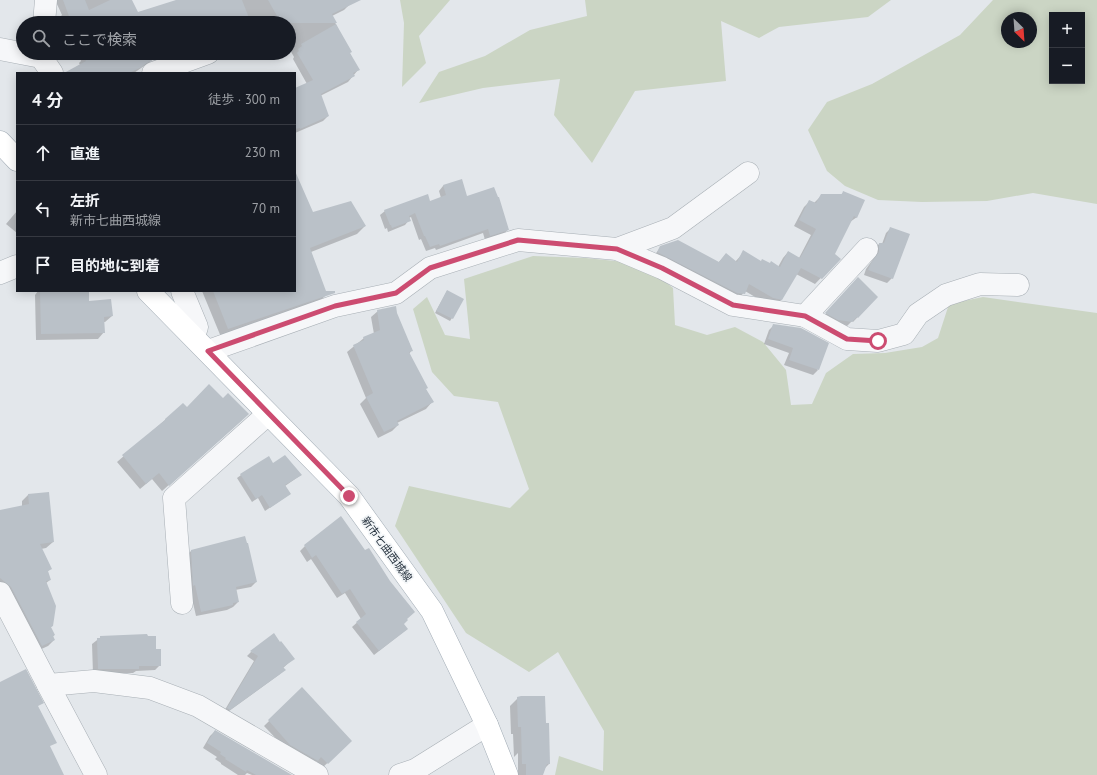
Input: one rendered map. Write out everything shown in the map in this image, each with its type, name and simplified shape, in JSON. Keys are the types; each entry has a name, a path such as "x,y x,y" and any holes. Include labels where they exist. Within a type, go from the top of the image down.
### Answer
{"main road":[{"path":"0,142 16,159"},
{"name":"新市七曲西城線","path":"149,292 349,496 432,611 487,725 507,775"}],"street":[{"path":"45,16 46,0"},
{"path":"0,48 16,53"},
{"path":"156,72 189,60"},
{"path":"617,249 673,228 748,173"},
{"path":"182,292 197,326 201,344 335,306 396,293 430,268 518,240 617,249 662,268 733,305 805,316 847,339 878,341 904,334 918,314 946,294 980,284 1018,285"},
{"path":"805,316 867,248"},
{"path":"0,273 16,266"},
{"path":"182,603 174,498 268,414"},
{"path":"0,593 96,775"},
{"path":"48,685 94,681 150,688 198,706 317,775"},
{"path":"400,775 414,770 487,725"}],"green space":[{"path":"400,0 450,0 419,36 426,63 402,87 404,23"},
{"path":"585,0 891,0 868,17 779,27 759,38 721,21 726,81 635,91 592,163 554,115 560,79 483,88 419,103 439,72 485,56 530,30 587,16"},
{"path":"993,0 1097,0 1097,204 1033,193 987,201 922,202 878,200 845,186 827,171 808,130 827,102 872,84 960,35"},
{"path":"533,256 586,258 644,264 673,288 675,325 707,335 735,327 763,342 786,370 791,405 812,404 826,373 853,354 885,353 922,347 938,338 949,304 983,297 1097,313 1097,775 555,775 559,756 603,771 604,731 558,652 529,672 466,633 395,526 409,486 510,508 529,489 498,402 454,396 432,372 413,309 427,297 445,335 470,339 464,279"}],"building":[{"path":"63,0 85,0 89,10 110,0 132,0 138,12 176,0 242,0 248,16 69,16"},
{"path":"268,0 361,0 332,14 337,23 296,23 296,16 277,16"},
{"path":"336,24 352,52 350,53 360,70 353,73 355,76 321,94 329,116 300,129 296,129 296,88 313,80 297,53 299,51 298,49 302,46 301,44"},
{"path":"152,60 131,72 66,72 86,61"},
{"path":"296,173 313,212 351,201 366,226 310,248 326,291 335,291 335,293 228,329 213,292 296,292"},
{"path":"462,179 467,196 494,187 499,197 509,230 490,236 488,229 440,246 439,244 430,247 415,213 409,216 411,221 392,228 384,210 428,194 430,201 446,195 443,185"},
{"path":"843,191 865,200 857,218 854,216 835,254 841,259 822,279 801,268 782,300 773,298 749,284 745,294 737,293 657,252 660,246 678,240 719,262 726,253 737,262 743,250 761,261 762,259 770,263 771,261 780,267 788,251 800,258 816,229 799,220 809,200 816,203 821,194 842,194"},
{"path":"890,227 910,234 893,279 868,270 879,252 879,243 884,243"},
{"path":"858,277 878,297 858,318 857,317 852,322 838,320 825,313"},
{"path":"447,290 464,299 453,319 436,311"},
{"path":"40,292 89,292 89,301 111,299 113,316 104,317 105,333 41,334"},
{"path":"396,306 397,313 413,351 409,352 428,388 426,389 434,402 397,421 399,425 384,432 366,397 373,393 353,345 364,340 363,337 380,330 377,310"},
{"path":"773,324 801,328 829,343 819,370 789,360 793,348 768,339"},
{"path":"209,384 223,398 228,393 249,414 169,486 159,473 146,484 122,455 165,420 183,403 187,407"},
{"path":"285,455 302,475 285,485 291,494 270,508 262,495 256,499 240,474 269,456 273,463"},
{"path":"49,492 54,542 40,544 52,569 48,571 51,580 46,581 56,606 53,626 51,627 55,635 53,636 55,640 42,646 11,587 0,578 0,510 29,504 28,494"},
{"path":"341,516 365,550 369,548 390,581 415,612 404,624 408,629 379,651 356,622 366,614 350,589 342,594 316,555 312,558 304,545"},
{"path":"245,536 257,582 236,587 239,602 233,603 233,605 201,612 195,585 193,586 191,550"},
{"path":"274,633 295,659 283,667 286,670 230,710 227,708 258,656 250,651"},
{"path":"147,634 148,636 156,636 156,649 161,649 161,666 139,666 139,669 98,669 97,638 100,638 100,636"},
{"path":"26,669 44,703 38,706 57,743 50,746 64,775 0,775 0,682"},
{"path":"302,687 352,741 328,764 321,757 318,761 290,745 268,720"},
{"path":"545,696 546,723 549,723 550,764 547,764 543,775 526,775 526,764 522,764 521,727 518,727 517,697"},
{"path":"215,730 292,775 256,775 247,770 246,772 225,759 226,758 220,754 221,752 207,743"}],"route":[{"path":"349,496 208,351 335,306 396,293 430,268 518,240 617,249 662,268 733,305 805,316 847,339 878,341"}]}
